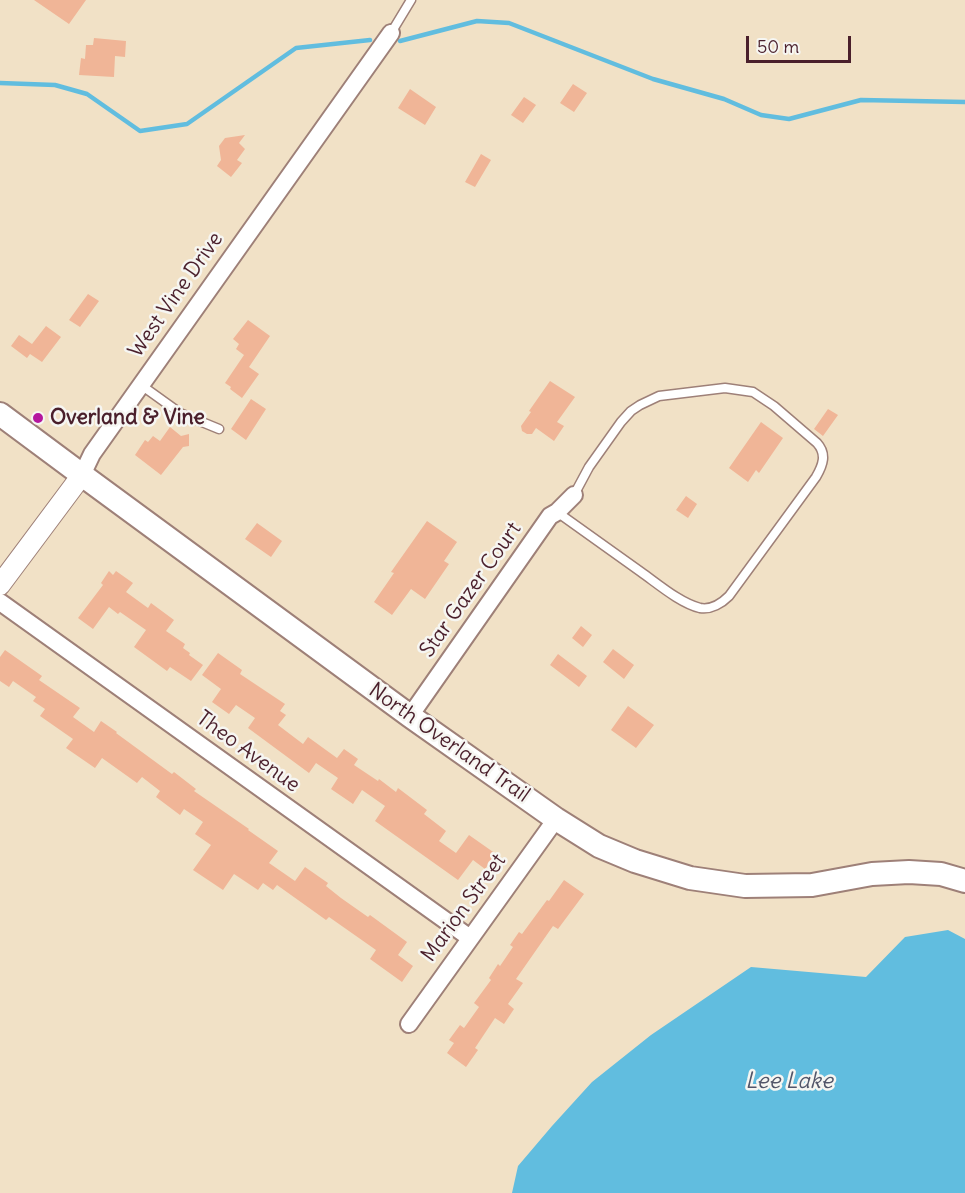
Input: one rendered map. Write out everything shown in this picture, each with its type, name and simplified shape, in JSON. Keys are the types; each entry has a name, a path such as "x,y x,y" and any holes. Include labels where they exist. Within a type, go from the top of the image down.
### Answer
{"main road":[{"name":"North Overland Trail","path":"0,414 410,716 556,819 599,846 635,861 690,878 745,886 812,885 872,874 909,872 941,874 965,881"}],"street":[{"name":"West Vine Drive","path":"0,585 82,475 92,454 391,33"},
{"name":"Star Gazer Court","path":"410,716 550,516 574,495"},
{"name":"Theo Avenue","path":"0,602 470,938"},
{"name":"Marion Street","path":"409,1024 556,819"}],"lane":[{"path":"391,33 411,0"},
{"path":"141,385 180,413 219,429"},
{"path":"557,512 665,590 700,608 707,608 721,603 729,596 816,477 822,467 823,454 817,443 774,406 753,392 726,388 659,396 631,411 621,422 589,466 574,495"}],"water":[{"name":"Lee Lake","path":"948,930 965,939 965,1193 512,1193 518,1166 592,1082 651,1035 751,967 866,977 905,937"}],"building":[{"path":"34,0 86,0 69,24"},
{"path":"94,38 126,41 125,57 115,56 114,77 79,75 81,58 85,59 86,45 93,45"},
{"path":"573,84 587,93 574,112 560,103"},
{"path":"410,89 436,107 425,125 398,108"},
{"path":"524,97 536,105 523,123 511,115"},
{"path":"245,135 239,143 245,149 237,160 242,163 231,177 217,166 221,160 219,146 225,138"},
{"path":"481,154 491,160 475,187 465,182"},
{"path":"88,294 99,301 80,327 69,320"},
{"path":"248,320 270,336 249,367 259,374 242,398 225,383 244,355 236,349 239,344 233,339"},
{"path":"46,326 61,337 42,362 30,354 27,358 11,346 19,335 32,344"},
{"path":"550,381 575,397 557,422 564,426 554,441 536,428 532,434 527,434 522,431 521,426"},
{"path":"251,399 266,409 246,440 231,429"},
{"path":"828,409 838,415 823,436 814,429"},
{"path":"761,422 783,438 759,473 756,470 748,482 729,468"},
{"path":"170,427 181,436 189,434 189,446 183,447 161,475 135,455 145,440 148,442 153,436 160,441"},
{"path":"686,496 697,504 688,518 676,510"},
{"path":"427,521 457,542 444,561 449,564 425,599 411,589 392,615 374,602 394,573 391,572"},
{"path":"257,523 282,541 271,557 245,539"},
{"path":"109,571 113,575 116,571 133,583 126,592 148,608 151,603 174,620 166,631 185,644 183,648 190,653 189,655 203,665 191,681 170,667 167,671 134,647 146,630 120,612 118,614 109,607 93,629 78,618 103,585 101,583"},
{"path":"581,626 592,635 583,647 572,638"},
{"path":"613,649 634,665 624,679 603,662"},
{"path":"5,650 42,676 39,680 80,708 73,717 94,732 101,721 172,774 174,772 196,789 194,791 278,851 269,863 295,881 305,867 328,883 326,886 341,898 368,917 370,915 407,942 398,955 413,966 402,982 370,959 376,950 329,917 326,920 277,885 273,890 263,883 258,890 234,874 223,890 193,870 211,845 195,834 203,822 184,809 180,815 156,797 160,791 142,777 137,783 102,758 95,768 66,748 73,739 40,716 45,709 33,701 36,697 13,681 9,687 0,681 0,657"},
{"path":"218,653 242,670 240,674 285,704 280,711 286,715 278,725 303,744 308,737 337,758 344,749 358,759 354,765 396,792 398,788 427,810 424,814 446,831 439,841 456,853 469,835 496,854 485,869 473,860 458,880 375,821 385,806 362,790 353,804 331,789 338,778 316,763 309,773 248,728 255,718 236,705 229,714 212,702 221,689 202,675"},
{"path":"558,654 587,676 579,687 550,665"},
{"path":"628,706 654,725 636,748 611,730"},
{"path":"564,880 584,894 558,929 553,926 516,979 523,983 508,1004 514,1009 504,1024 495,1018 475,1048 478,1050 466,1067 447,1053 454,1043 449,1040 460,1025 464,1028 479,1007 474,1003 491,980 489,978 498,964 500,966 513,947 510,945 519,932 522,934"}],"waterway":[{"path":"400,41 477,21 509,23 653,79 724,99 761,115 789,119 861,100 965,102"},
{"path":"0,83 55,85 87,94 140,131 187,124 296,48 370,40"}],"place":[{"name":"Overland & Vine","path":"38,418"}]}
